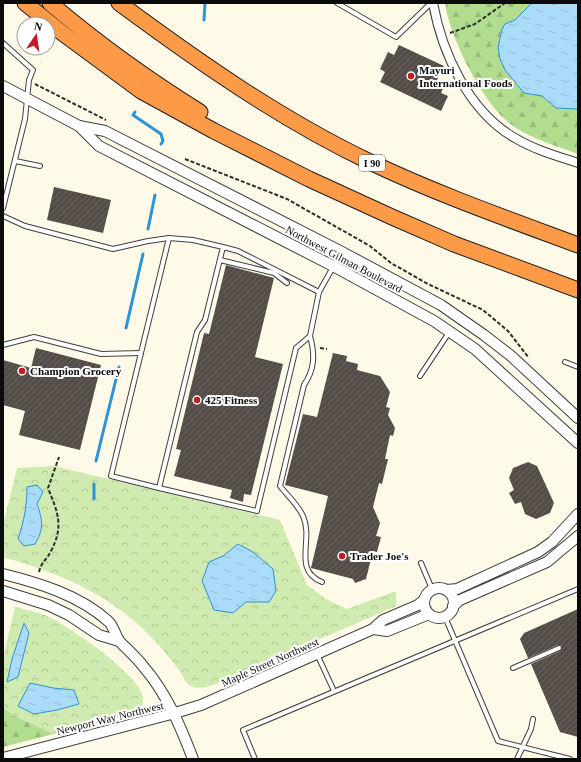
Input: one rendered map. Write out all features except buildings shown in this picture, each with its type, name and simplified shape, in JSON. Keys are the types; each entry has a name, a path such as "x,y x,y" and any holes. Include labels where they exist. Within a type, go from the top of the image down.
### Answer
{"highway":[{"path":"25,3 140,91 214,131 309,179 454,244 578,290"},
{"path":"50,3 75,24 163,89 309,179"},
{"name":"I 90","path":"119,3 182,50 274,110 369,161 434,191 578,246"},
{"path":"133,3 182,50"}],"street":[{"path":"432,3 446,49 459,76 480,108 510,135 530,146 578,163"},
{"name":"Northwest Gilman Boulevard","path":"3,86 79,126 100,146 335,267 450,331 496,367 578,443"},
{"name":"Northwest Gilman Boulevard","path":"79,126 105,131 422,294 461,318 530,373 578,418"},
{"path":"578,514 552,542 538,552 456,589 432,589 425,595 424,606 429,614 436,618 445,616 460,600 547,562 578,536"},
{"path":"3,574 47,587 79,602 109,622 119,641 152,677 175,713"},
{"path":"447,590 453,597 453,606"},
{"path":"3,591 48,605 76,619 100,635 119,641"},
{"name":"Maple Street Northwest","path":"175,713 201,704 373,629 383,620 424,601"},
{"name":"Maple Street Northwest","path":"373,629 387,631 429,614"},
{"name":"Newport Way Northwest","path":"3,758 175,713 193,759"}],"lane":[{"path":"337,3 396,37 432,3"},
{"path":"3,43 33,70 29,80 25,119 3,208"},
{"path":"15,161 40,166"},
{"path":"3,216 25,226 113,249 148,240 169,238 193,240 223,247 238,251 319,292"},
{"path":"169,238 111,476 257,511 296,348 310,336"},
{"path":"159,488 197,332 205,320 223,247"},
{"path":"322,582 313,578 308,572 306,565 306,529 303,516 280,486 304,385 310,378 315,353 310,336 319,292 335,267 342,252"},
{"path":"220,260 274,273 287,283"},
{"path":"420,376 450,331"},
{"path":"3,345 34,337 101,354 141,353"},
{"path":"565,362 578,367"},
{"path":"421,563 432,589"},
{"path":"255,759 243,730 578,589"},
{"path":"445,616 498,741 570,759"},
{"path":"513,668 559,648"},
{"path":"317,654 334,691"},
{"path":"517,759 531,729 533,719"}],"path":[{"path":"449,33 475,24 505,3"},
{"path":"39,572 42,562 51,553 59,532 59,517 48,488 59,457"}],"green space":[{"path":"445,3 532,3 511,23 505,70 524,93 542,96 556,108 578,109 578,154 523,132 504,119 481,90 461,53 448,18"},
{"path":"54,466 280,520 307,585 326,599 347,609 396,591 396,606 219,683 204,687 193,687 188,684 165,652 134,620 100,596 62,577 3,557 3,525 17,468"},
{"path":"15,607 51,618 74,632 106,655 122,668 134,681 142,693 143,703 141,707 130,715 54,734 13,715 3,707 3,658"},
{"path":"3,707 13,715 54,734 3,747"}],"water":[{"path":"532,3 578,3 578,109 556,108 542,96 524,93 505,70 500,59 498,47 502,29 505,24 515,20"},
{"path":"37,485 43,492 37,504 42,525 40,534 35,544 24,546 18,539 25,513 27,487"},
{"path":"238,544 253,552 273,569 276,591 269,602 246,602 233,613 214,610 202,581 209,562 223,556"},
{"path":"24,623 29,633 18,677 7,682 12,659"},
{"path":"30,683 53,688 74,690 79,704 34,714 18,706"}],"waterway":[{"path":"204,20 205,3"},
{"path":"135,112 133,115 161,134 163,141 161,144"},
{"path":"148,229 155,195"},
{"path":"126,328 143,254"},
{"path":"96,461 119,367"},
{"path":"94,484 94,499"}],"place":[{"name":"Mayuri International Foods","path":"411,76"},
{"name":"Champion Grocery","path":"22,371"},
{"name":"425 Fitness","path":"197,400"},
{"name":"Trader Joe's","path":"342,556"}]}
